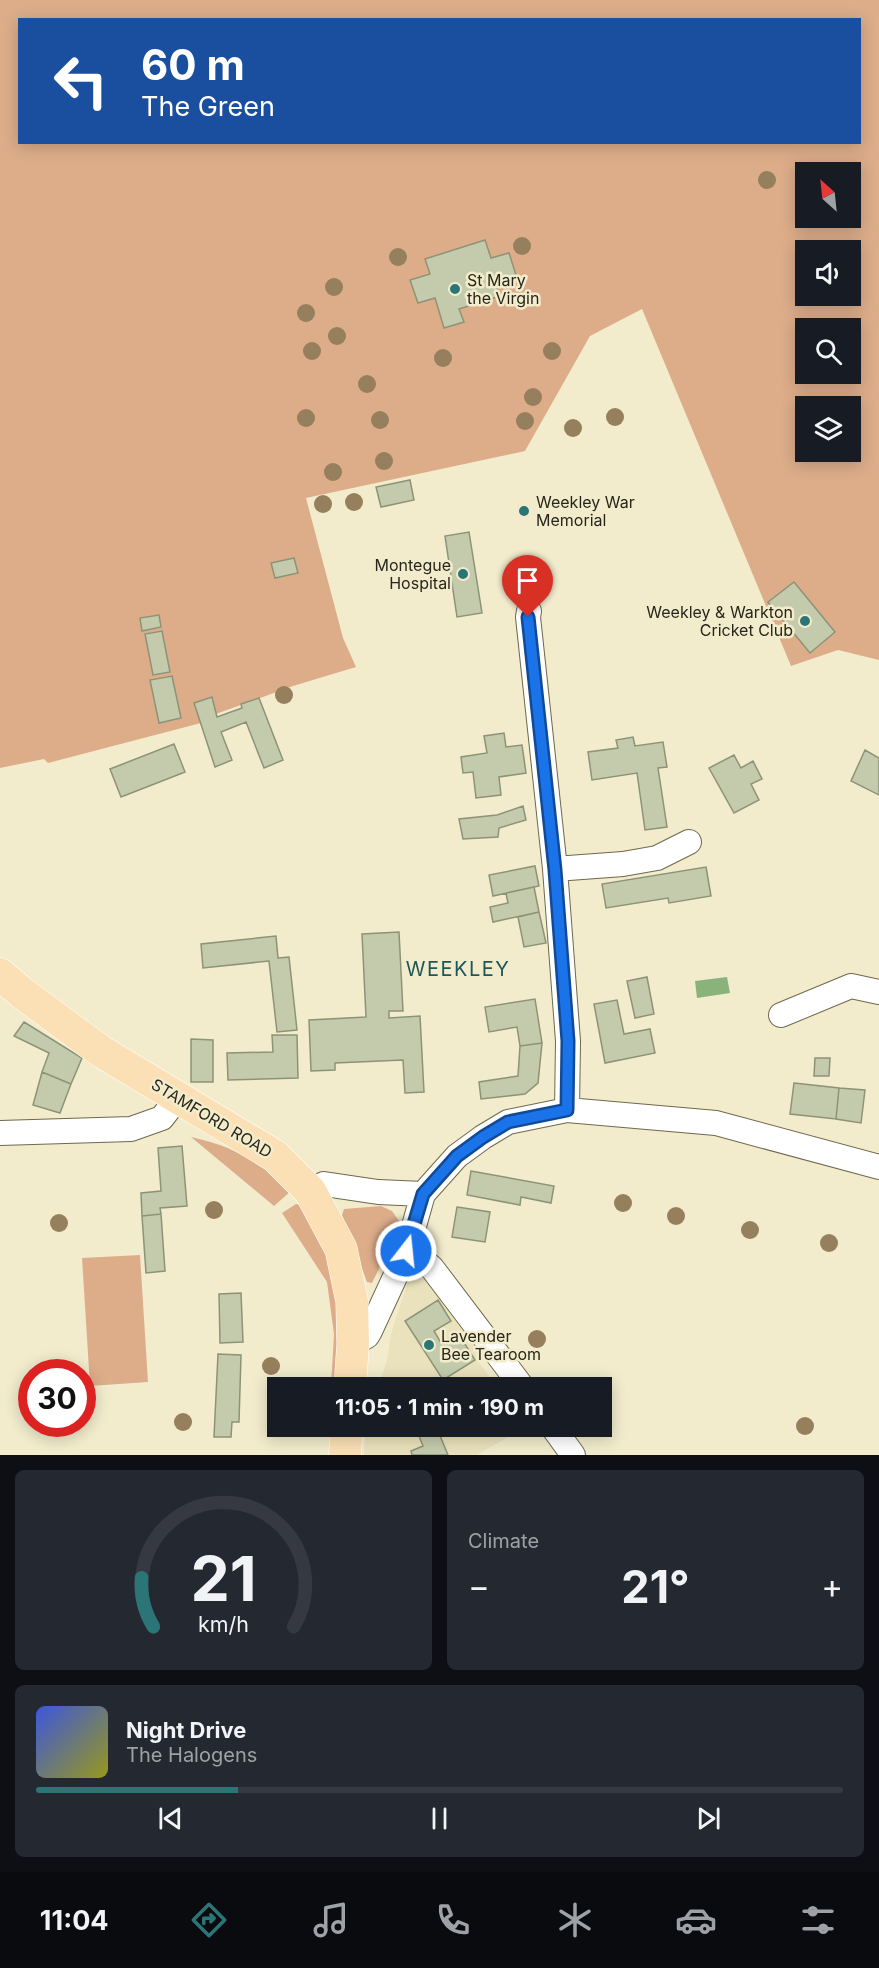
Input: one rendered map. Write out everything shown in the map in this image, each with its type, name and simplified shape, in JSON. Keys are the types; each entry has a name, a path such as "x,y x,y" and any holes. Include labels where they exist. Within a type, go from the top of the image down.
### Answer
{"main road":[{"name":"STAMFORD ROAD","path":"0,974 102,1052 275,1156 310,1191 341,1249 352,1301 351,1377"},
{"path":"345,1455 346,1437"}],"street":[{"path":"529,611 555,870 568,1041 567,1110"},
{"path":"555,870 623,864 657,858 690,842"},
{"path":"781,1015 851,986 879,992"},
{"path":"0,1133 131,1129 162,1118 178,1097"},
{"path":"353,1344 367,1336 406,1251 423,1194 457,1156 508,1122 567,1110 716,1123 879,1167"},
{"path":"310,1191 324,1184 378,1192 423,1194"},
{"path":"406,1251 432,1268 515,1377"},
{"path":"560,1437 573,1455"}],"shaded area":[{"path":"0,0 879,0 879,660 838,650 791,666 642,309 590,336 525,451 306,498 343,638 356,667 293,686 216,714 212,697 201,723 48,763 44,759 0,768","holes":["485,240 491,258 509,253 516,275 495,281 500,296 459,309 464,322 445,328 435,298 418,303 410,280 430,274 425,259"]},
{"path":"727,977 730,993 697,998 695,981"},
{"path":"191,1137 221,1145 245,1156 291,1191 274,1206"},
{"path":"296,1204 303,1206 333,1273 339,1324 335,1377 332,1377 334,1334 327,1282 282,1213"},
{"path":"381,1206 392,1211 401,1224 372,1283 367,1282 342,1215 344,1209"},
{"path":"140,1255 148,1382 96,1386 96,1359 88,1359 82,1258"},
{"path":"417,1272 424,1273 488,1355 478,1361 490,1377 382,1377 391,1334 409,1278"},
{"path":"365,1437 508,1437 477,1455 364,1455"}],"building":[{"name":"St Mary the Virgin","path":"485,240 491,258 509,253 516,275 495,281 500,296 459,309 464,322 444,328 435,298 418,303 410,280 430,274 425,259"},
{"path":"410,480 414,500 381,507 376,487"},
{"name":"Montegue Hospital","path":"469,532 482,613 457,617 445,536"},
{"path":"294,558 298,573 275,578 271,563"},
{"path":"794,582 835,632 810,653 768,602"},
{"path":"159,615 161,627 142,631 140,618"},
{"path":"162,631 170,672 153,675 145,634"},
{"path":"172,676 181,718 159,723 150,680"},
{"path":"212,697 217,717 242,708 241,704 259,698 283,760 264,768 246,722 221,732 232,760 215,767 194,703"},
{"path":"504,733 506,747 522,745 526,773 499,777 501,795 476,798 473,772 463,773 461,757 487,753 484,736"},
{"path":"633,737 635,746 663,742 667,767 658,768 667,827 645,830 637,773 592,780 588,752 618,748 616,740"},
{"path":"174,744 185,772 121,797 110,769"},
{"path":"865,750 879,758 879,795 851,781"},
{"path":"734,755 741,768 753,761 762,779 751,784 759,800 734,813 709,768"},
{"path":"523,806 526,820 499,828 498,837 463,839 459,819 497,815"},
{"path":"535,866 539,886 493,896 489,875"},
{"path":"706,867 711,896 669,903 668,898 606,908 602,884"},
{"path":"534,887 539,912 493,922 490,907 508,903 506,893"},
{"path":"539,912 546,943 524,947 518,917"},
{"path":"399,932 403,1011 389,1011 389,1018 420,1016 424,1092 405,1093 403,1060 335,1063 335,1070 311,1071 309,1020 366,1017 362,934"},
{"path":"276,936 278,958 289,957 297,1030 277,1032 269,961 203,968 201,944"},
{"path":"647,977 654,1014 635,1018 627,981"},
{"path":"535,999 542,1043 520,1046 517,1027 489,1032 485,1007"},
{"path":"617,1000 624,1034 650,1029 655,1053 605,1063 594,1004"},
{"path":"24,1022 82,1058 71,1084 42,1072 49,1053 14,1036"},
{"path":"272,1035 297,1035 298,1078 228,1080 227,1053 273,1052"},
{"path":"191,1039 213,1040 213,1082 191,1082"},
{"path":"542,1043 538,1083 525,1094 481,1099 479,1082 518,1076 520,1046"},
{"path":"815,1058 830,1058 829,1076 814,1076"},
{"path":"42,1072 71,1084 60,1113 33,1105"},
{"path":"794,1083 839,1088 836,1119 790,1114"},
{"path":"839,1088 865,1090 861,1123 836,1119"},
{"path":"182,1146 187,1206 160,1208 161,1214 142,1216 141,1193 161,1191 158,1148"},
{"path":"471,1171 554,1186 551,1203 521,1197 520,1205 467,1195"},
{"path":"457,1207 490,1212 485,1242 452,1237"},
{"path":"161,1214 165,1271 146,1273 142,1216"},
{"path":"241,1293 243,1342 220,1343 219,1294"},
{"path":"438,1300 451,1321 434,1331 441,1343 458,1333 475,1360 448,1377 441,1377 405,1321"},
{"path":"218,1354 241,1355 239,1422 232,1422 231,1437 214,1437"},
{"path":"419,1437 441,1437 448,1455 412,1455 411,1451 423,1446"}],"place":[{"name":"St Mary the Virgin","path":"455,289"},
{"name":"Weekley War Memorial","path":"524,511"},
{"name":"Montegue Hospital","path":"463,574"},
{"name":"Weekley & Warkton Cricket Club","path":"805,621"},
{"name":"Lavender Bee Tearoom","path":"429,1345"}],"district":[{"name":"WEEKLEY","path":"458,969"}],"route":[{"path":"406,1251 423,1194 457,1156 508,1122 567,1110 568,1041 555,870 528,617"}]}
